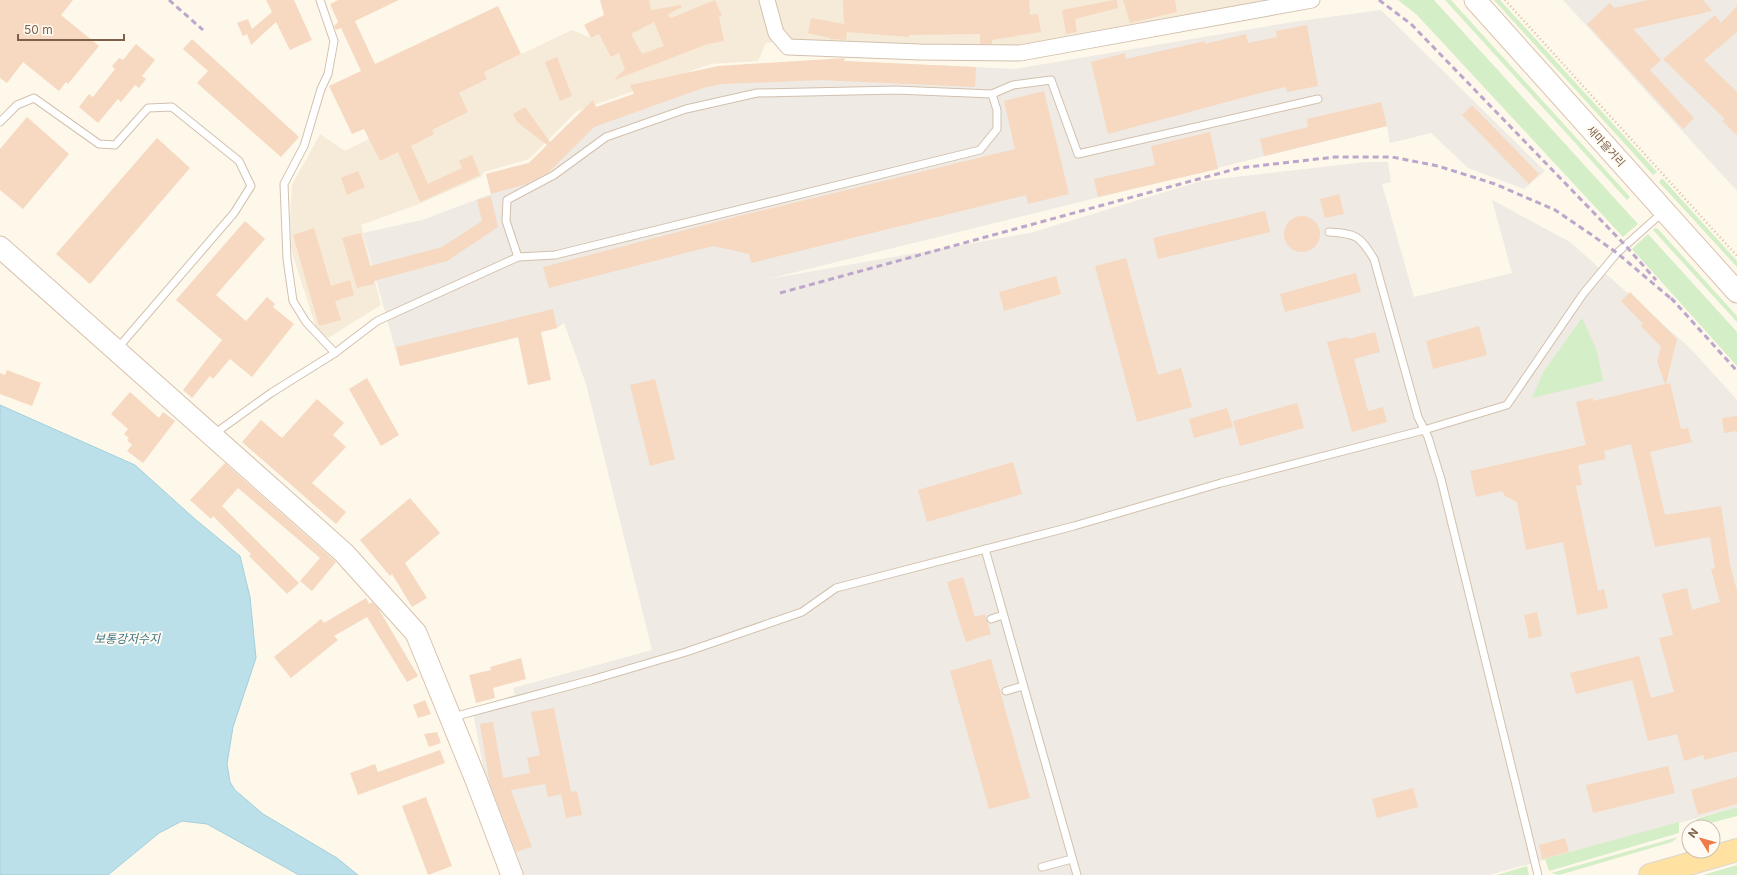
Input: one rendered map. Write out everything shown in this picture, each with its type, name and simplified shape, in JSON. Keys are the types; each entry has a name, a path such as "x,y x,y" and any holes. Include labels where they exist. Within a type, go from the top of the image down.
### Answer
{"main road":[{"path":"1650,875 1737,850"}],"street":[{"path":"767,0 776,33 788,47 920,52 1020,53 1312,0"},
{"name":"새마을거리","path":"1475,0 1737,292"},
{"path":"0,247 117,349 344,553 416,633 512,875"}],"lane":[{"path":"320,0 334,41 328,74 321,89 304,146 284,184 287,259 293,301 306,322 335,353"},
{"path":"518,257 506,221 507,200 554,175 606,137 686,108 757,93 896,90 992,94 1013,85 1051,80 1078,154 1318,99"},
{"path":"212,435 271,393 335,353 377,321 518,257 555,255 980,150 998,129 997,110 992,94"},
{"path":"0,122 17,104 34,98 99,144 115,145 148,108 172,107 239,161 251,186 234,213 117,349"},
{"path":"451,718 591,680 686,652 802,612 836,588 1074,526 1244,477 1424,430 1507,405 1583,294 1617,253 1665,211"},
{"path":"1329,232 1352,234 1364,243 1374,259 1418,417 1428,437 1441,479 1538,875"},
{"path":"985,549 1077,875"},
{"path":"990,619 1003,615"},
{"path":"1006,691 1023,686"},
{"path":"1042,867 1072,859"}],"path":[{"path":"1505,0 1737,256"}],"shaded area":[{"path":"649,0 1269,0 1044,42 992,48 800,40 766,43 758,61 711,64 577,111 529,159 484,172 481,177 419,204 361,225 381,305 328,338 316,327 292,253 290,218 292,185 320,134 345,151 443,102 443,91 572,30 591,38 650,9"},
{"path":"1563,0 1737,0 1737,191"},
{"path":"1381,10 1545,171 1524,189 1468,168 1431,133 1390,143 1387,126 768,279 1030,233 1201,181 1366,162 1388,162 1391,182 1382,184 1414,297 1512,273 1492,200 1570,242 1691,349 1737,400 1737,807 1693,819 1681,819 1681,822 1489,875 520,875 489,796 472,708 515,695 513,688 652,650 586,384 564,323 557,328 400,366 363,233 422,220 491,194 486,174 529,163 580,113 697,71 822,60 1015,69 1292,22"}],"green space":[{"path":"1398,0 1434,0 1638,224 1623,237 1417,15"},
{"path":"1445,0 1451,0 1630,197 1627,200"},
{"path":"1494,0 1500,0 1657,172 1653,175"},
{"path":"1662,178 1737,261 1737,267 1659,182"},
{"path":"1655,228 1658,229 1737,316 1737,322 1653,230"},
{"path":"1648,234 1737,332 1737,366 1632,249"},
{"path":"1582,318 1597,351 1603,381 1532,398 1544,371"},
{"path":"1737,807 1737,816 1721,820 1721,819 1696,819"},
{"path":"1679,822 1679,833 1549,871 1545,859"},
{"path":"1678,837 1672,842 1559,875 1551,873"},
{"path":"1737,865 1737,875 1703,875"},
{"path":"1527,866 1529,875 1497,875"}],"water":[{"name":"보통강저수지","path":"0,405 135,465 196,520 240,556 250,597 256,658 233,727 227,764 230,782 235,790 263,814 337,858 358,875 299,875 207,824 182,821 159,833 108,875 0,875"}],"building":[{"path":"0,0 73,0 61,15 99,46 68,84 66,82 59,91 23,62 7,83 0,78"},
{"path":"266,0 294,0 312,40 290,50 276,22 251,45 247,34 243,36 237,23 248,19 252,29 272,12"},
{"path":"338,0 399,0 355,21 375,64 498,6 521,54 484,72 487,79 459,93 468,112 432,130 434,134 411,146 428,184 462,168 459,161 472,155 480,175 420,202 398,152 380,161 364,129 352,134 329,86 361,71 341,28 336,30 334,26 338,22 330,4"},
{"path":"600,0 649,0 651,10 681,5 682,7 667,15 671,18 715,0 722,16 719,17 724,41 708,44 614,80 625,69 619,53 611,57 599,34 591,38 584,25 604,15","holes":["654,22 664,46 642,54 631,34"]},
{"path":"843,0 1029,0 1030,15 1038,14 1041,32 992,40 992,44 980,44 980,34 909,35 909,37 847,32 846,40 830,39 808,33 811,18 844,24"},
{"path":"1117,0 1118,8 1075,19 1077,32 1066,34 1062,10"},
{"path":"1123,0 1175,0 1177,12 1130,23"},
{"path":"1648,0 1703,0 1712,11 1633,29 1661,60 1650,70 1694,118 1683,129 1587,24 1610,3 1614,8"},
{"path":"1737,6 1737,32 1704,60 1737,92 1737,135 1722,121 1725,119 1663,59 1715,15 1721,23"},
{"path":"1307,25 1318,86 1287,92 1286,87 1108,134 1091,62 1125,53 1126,59 1205,41 1205,44 1246,34 1248,43 1277,37 1276,31"},
{"path":"192,39 299,137 281,157 197,83 208,71 183,49"},
{"path":"136,44 155,60 142,76 146,79 139,88 135,85 121,102 118,99 98,123 79,107 89,94 93,97 115,69 112,66 119,58 123,60"},
{"path":"557,57 572,96 560,101 545,62"},
{"path":"845,58 844,61 976,67 975,87 821,80 722,84 703,88 594,127 548,173 526,184 491,194 486,174 529,163 547,145 517,122 513,114 525,107 550,142 593,100 596,107 634,94 630,85 718,66"},
{"path":"1044,91 1069,194 1028,204 1026,195 751,263 749,254 713,246 549,288 543,267 739,216 1015,149 1004,101"},
{"path":"1381,102 1387,126 1264,156 1260,139 1308,127 1307,119"},
{"path":"1472,105 1539,174 1529,184 1462,115"},
{"path":"27,117 69,154 23,209 0,190 0,149"},
{"path":"1210,132 1218,169 1098,197 1094,179 1155,165 1151,146"},
{"path":"157,138 190,168 90,284 56,254"},
{"path":"358,171 365,187 347,195 341,178"},
{"path":"1339,194 1344,214 1325,218 1320,199"},
{"path":"491,196 498,227 447,261 374,281 374,284 357,288 342,238 361,233 370,266 442,247 482,221 477,200"},
{"path":"1265,211 1270,232 1158,259 1153,238"},
{"path":"1302,216 1315,221 1320,234 1315,247 1302,252 1289,247 1284,234 1289,221"},
{"path":"245,221 265,239 216,295 246,321 267,297 275,304 273,307 294,324 252,377 230,359 213,379 210,376 192,398 183,390 222,340 176,300"},
{"path":"314,228 331,286 350,280 354,295 335,301 341,320 319,326 293,235"},
{"path":"1126,258 1158,375 1181,368 1192,407 1137,422 1095,266"},
{"path":"1356,273 1361,292 1285,312 1280,294"},
{"path":"1056,276 1061,294 1004,311 999,292"},
{"path":"1630,292 1677,339 1666,384 1670,383 1681,429 1688,428 1692,442 1650,452 1665,515 1721,506 1730,564 1737,591 1737,751 1705,760 1703,755 1684,761 1677,734 1648,741 1632,680 1576,694 1570,673 1639,656 1651,698 1674,692 1659,638 1673,635 1662,594 1687,588 1692,610 1720,602 1711,569 1715,568 1710,537 1655,547 1631,444 1604,451 1606,459 1578,465 1582,485 1576,486 1598,591 1604,589 1608,608 1577,615 1563,542 1526,550 1517,502 1505,496 1502,491 1476,497 1470,471 1586,445 1576,402 1593,398 1593,401 1665,384 1657,361 1661,347 1641,326 1643,324 1621,301"},
{"path":"553,309 557,328 541,332 551,380 528,385 518,337 400,366 396,347"},
{"path":"1479,326 1487,355 1433,369 1426,341"},
{"path":"1375,332 1380,352 1354,359 1368,411 1383,407 1387,422 1352,432 1327,342 1348,337 1349,339"},
{"path":"7,370 41,383 32,406 0,394 0,373 5,375"},
{"path":"367,378 399,435 381,446 349,389"},
{"path":"655,379 675,459 650,466 630,385"},
{"path":"130,392 159,418 163,412 175,421 143,463 127,451 132,445 127,440 129,438 124,434 128,429 111,414"},
{"path":"317,399 344,423 333,435 346,447 312,483 346,512 336,524 242,442 261,420 282,438"},
{"path":"1297,403 1304,428 1240,446 1233,421"},
{"path":"1227,408 1233,427 1194,438 1189,419"},
{"path":"1737,416 1737,431 1724,433 1722,418"},
{"path":"1013,462 1022,494 927,522 918,490"},
{"path":"225,463 336,562 312,591 300,581 320,558 238,488 222,506 299,583 287,594 249,556 251,554 213,516 211,519 190,500"},
{"path":"410,498 440,533 405,563 427,598 412,607 392,574 390,576 360,540"},
{"path":"963,577 975,617 985,614 991,634 966,642 947,582"},
{"path":"366,598 369,604 372,602 378,608 418,676 407,682 367,617 334,636 338,640 291,678 274,657 321,619 324,623"},
{"path":"1537,612 1542,636 1529,639 1524,615"},
{"path":"521,658 526,679 493,688 495,698 476,703 469,675 491,670 490,667"},
{"path":"991,659 1030,798 989,809 950,671"},
{"path":"425,700 431,714 418,718 413,705"},
{"path":"554,708 571,792 548,797 545,784 511,790 532,847 516,852 490,784 480,724 493,722 503,778 530,773 527,758 540,755 531,712"},
{"path":"437,732 441,743 429,747 424,734"},
{"path":"440,750 445,763 358,795 350,773 375,764 378,772"},
{"path":"1668,766 1675,793 1593,813 1586,785"},
{"path":"1737,777 1737,804 1698,815 1691,790"},
{"path":"1413,788 1418,807 1377,818 1372,799"},
{"path":"577,791 582,815 566,818 561,794"},
{"path":"426,797 452,866 428,875 402,806"},
{"path":"1565,838 1569,852 1542,859 1539,845"}],"railway":[{"path":"169,0 203,30"},
{"path":"1379,0 1411,24 1625,245 1656,280"},
{"path":"780,293 1239,168 1335,157 1392,157 1438,166 1495,184 1555,210 1617,253 1675,302"},
{"path":"1671,298 1737,371"}]}
